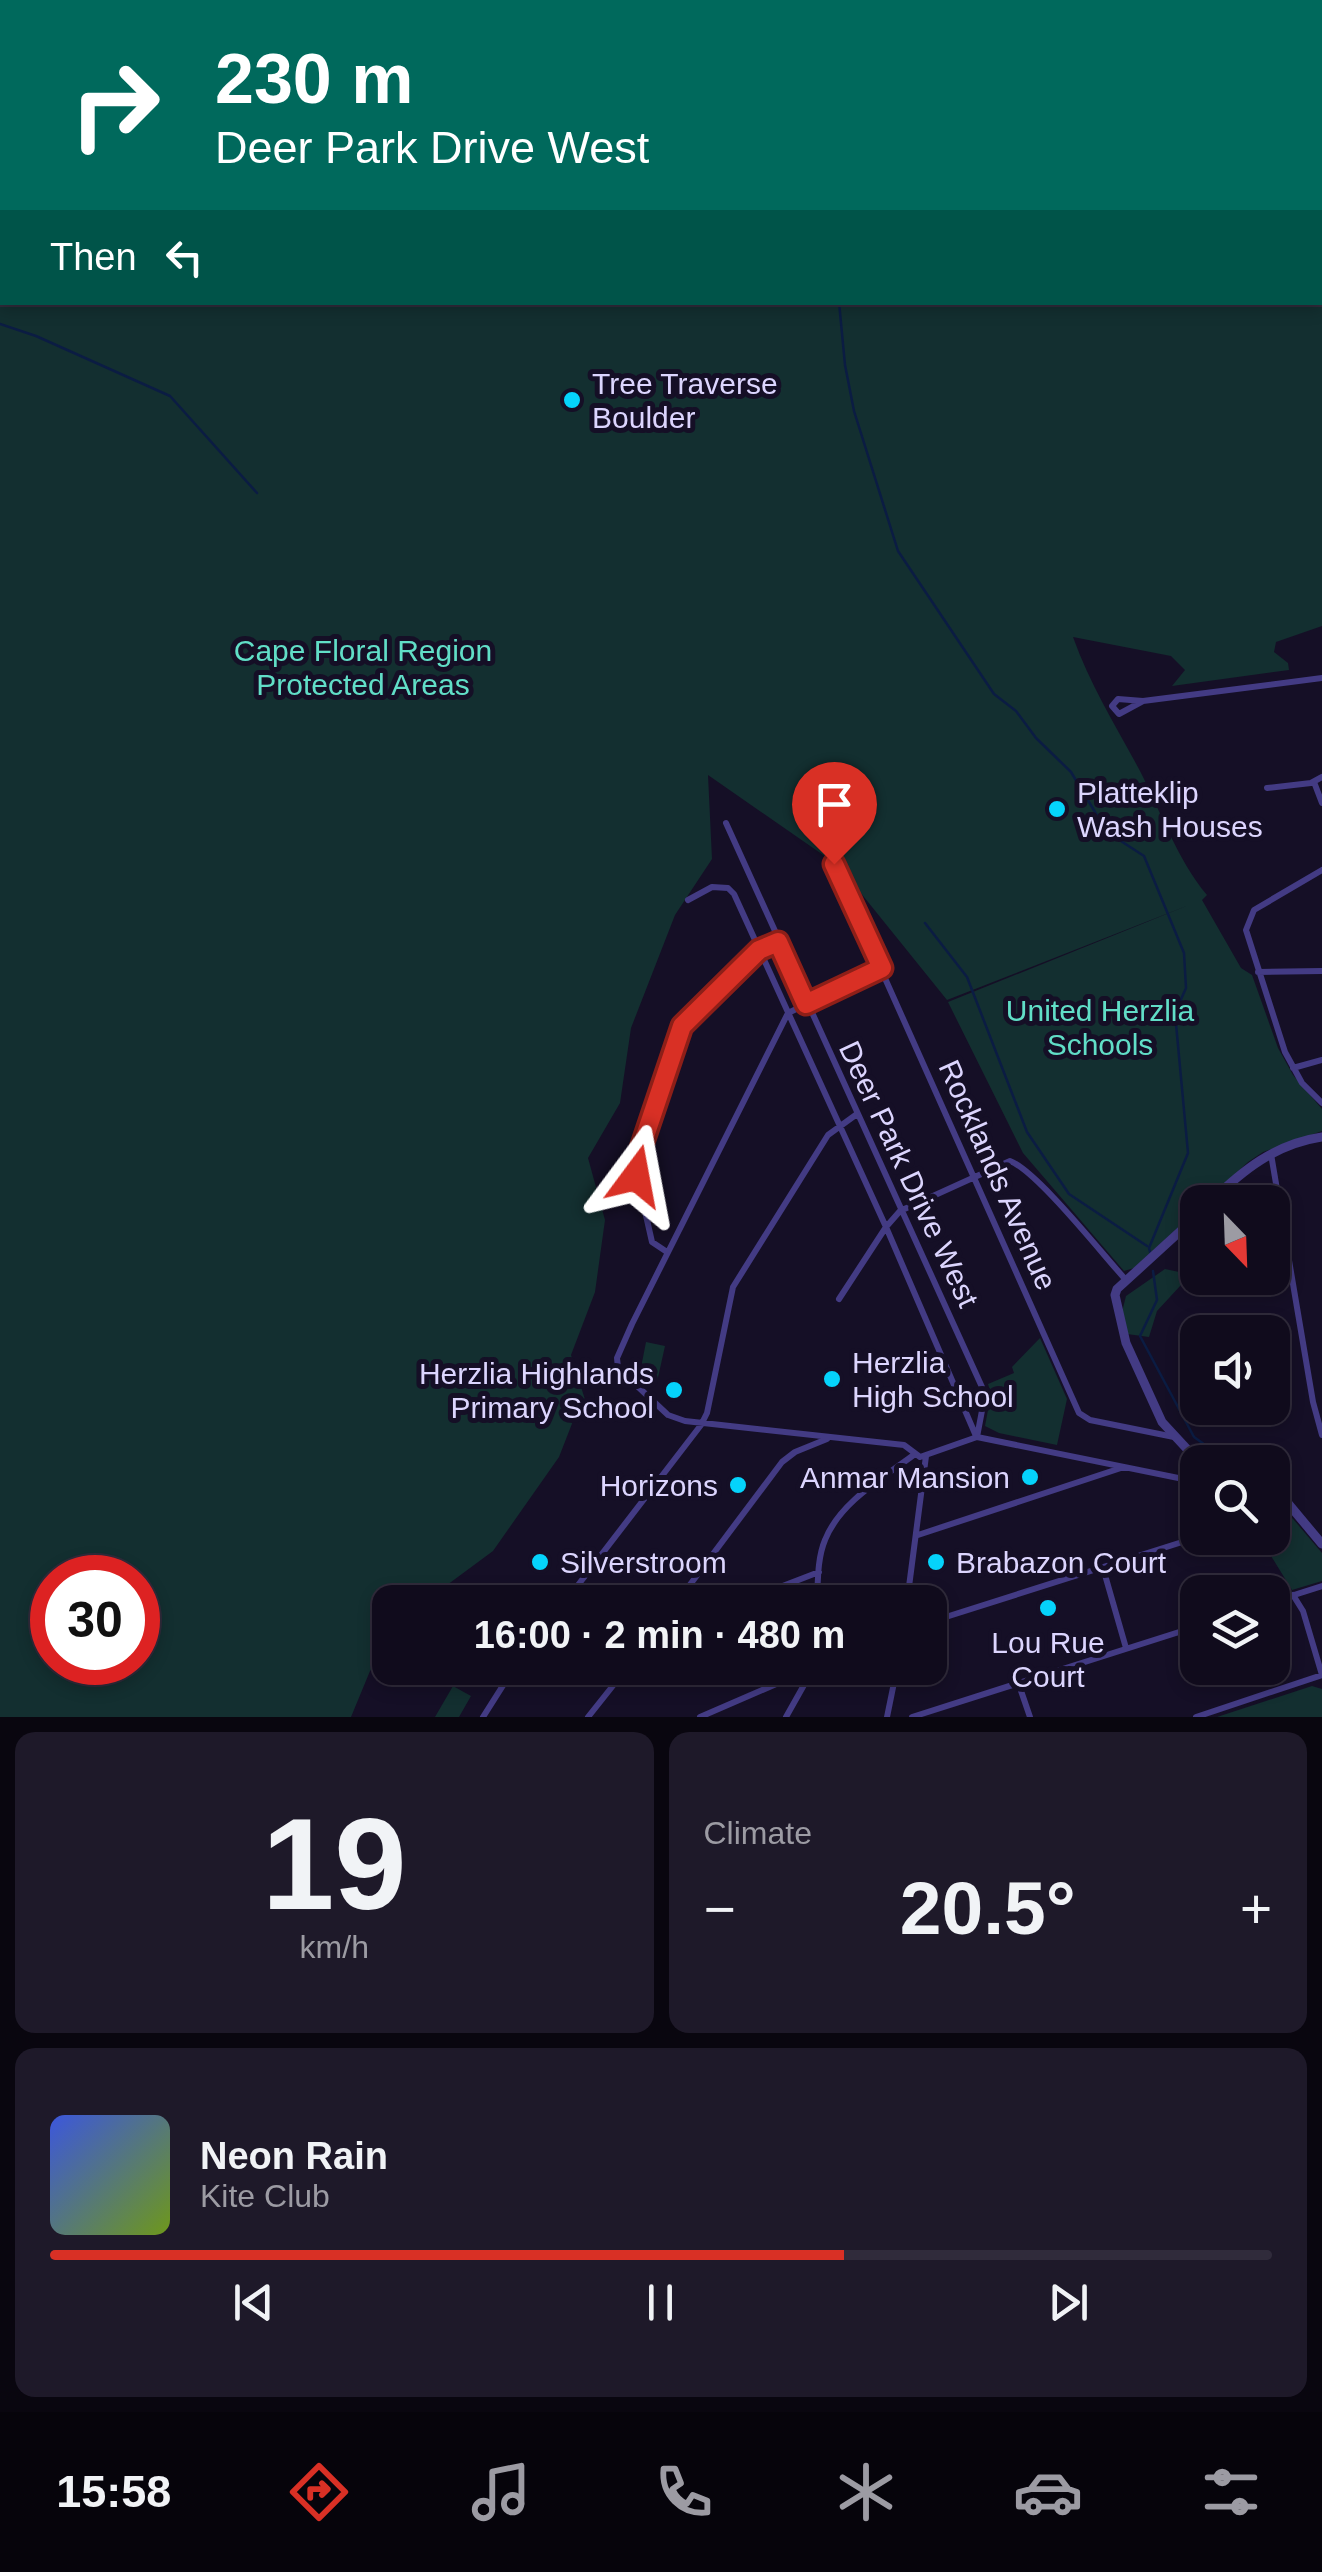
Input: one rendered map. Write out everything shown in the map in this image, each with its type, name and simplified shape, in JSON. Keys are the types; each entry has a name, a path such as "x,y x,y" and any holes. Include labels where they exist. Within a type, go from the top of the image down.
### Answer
{"street":[{"path":"1143,701 1322,678"},
{"path":"1267,788 1314,782 1322,777"},
{"path":"1314,782 1322,803"},
{"name":"Deer Park Drive West","path":"726,823 982,1387 984,1400"},
{"name":"Rocklands Avenue","path":"834,864 1079,1413 1090,1420 1175,1438"},
{"path":"1322,870 1258,907 1250,916 1247,939 1293,1068 1322,1103"},
{"path":"688,900 712,887 731,890 886,1227 977,1437"},
{"path":"667,1252 652,1242 636,1176 637,1160 682,1026 759,950 778,942"},
{"path":"882,968 788,1013 667,1252 616,1363 623,1375 668,1416 701,1425 904,1445 914,1454 926,1456 977,1437 1180,1478"},
{"path":"1258,972 1322,972"},
{"path":"1293,1068 1322,1060"},
{"path":"578,1585 701,1425 733,1288 828,1135 857,1114"},
{"path":"1228,1185 1270,1153 1322,1137"},
{"path":"1270,1153 1322,1436"},
{"path":"839,1299 900,1211 1010,1161 1040,1185 1126,1280"},
{"path":"1180,1231 1114,1295 1122,1333 1162,1422 1182,1445"},
{"path":"965,1408 976,1408 984,1400"},
{"path":"977,1437 984,1400"},
{"path":"690,1585 782,1462 809,1445 833,1438"},
{"path":"818,1585 825,1539 838,1519 860,1496 914,1454"},
{"path":"910,1585 926,1456"},
{"path":"1087,1459 1088,1479"},
{"path":"918,1535 1125,1467"},
{"path":"1290,1506 1322,1544"},
{"path":"947,1617 1180,1543"},
{"path":"1102,1568 1126,1648"},
{"path":"784,1585 818,1572"},
{"path":"1290,1596 1322,1586"},
{"path":"1196,1717 1322,1675 1303,1612 1293,1595"},
{"path":"912,1717 1180,1632"},
{"path":"1018,1682 1030,1717"},
{"path":"482,1717 503,1685"},
{"path":"588,1717 613,1685"},
{"path":"700,1717 774,1685"},
{"path":"786,1717 804,1685"},
{"path":"887,1717 894,1685"}],"green space":[{"name":"Cape Floral Region Protected Areas","path":"0,305 1322,305 1322,626 1276,642 1274,652 1288,663 1289,670 1172,686 1185,670 1171,656 1073,637 1095,689 1178,851 1207,895 1202,900 1241,968 1252,975 1278,1048 1293,1075 1322,1109 1322,1131 1263,1152 1223,1185 1180,1185 1180,1226 1134,1268 1124,1271 1023,1153 948,1002 1189,905 947,1000 839,866 708,775 712,859 675,915 631,1028 620,1103 588,1158 605,1220 595,1292 571,1355 587,1406 575,1416 559,1457 493,1551 447,1585 372,1585 370,1671 351,1717 0,1717"},
{"path":"1165,1269 1179,1272 1180,1286 1157,1311 1149,1337 1127,1334 1121,1316 1126,1296"},
{"path":"1040,1338 1067,1399 1057,1445 999,1433 985,1426 991,1394 988,1384 1014,1373 1012,1367"},
{"path":"646,1342 665,1346 657,1382 639,1378"},
{"path":"1290,1515 1322,1553 1322,1581 1292,1590 1290,1575 1283,1575 1270,1555 1290,1555"},
{"path":"453,1686 471,1696 459,1717 435,1717"},
{"path":"1312,1686 1322,1689 1322,1717 1217,1717"}],"waterway":[{"path":"839,305 854,411 898,551 994,694 1016,711 1036,738 1071,772 1107,832 1144,856 1184,953 1186,988 1175,1013 1188,1153 1150,1252"},
{"path":"0,324 170,396 257,493"},
{"path":"925,923 967,977 1027,1132 1069,1194 1147,1246"},
{"path":"1153,1271 1157,1300 1140,1336 1194,1437 1205,1445"}],"place":[{"name":"Tree Traverse Boulder","path":"572,400"},
{"name":"Platteklip Wash Houses","path":"1057,809"},
{"name":"Herzlia High School","path":"832,1379"},
{"name":"Herzlia Highlands Primary School","path":"674,1390"},
{"name":"Anmar Mansion","path":"1030,1477"},
{"name":"Horizons","path":"738,1485"},
{"name":"Silverstroom","path":"540,1562"},
{"name":"Brabazon Court","path":"936,1562"},
{"name":"Lou Rue Court","path":"1048,1608"}],"route":[{"path":"636,1176 637,1160 682,1026 759,950 778,942 806,1004 882,968 834,864"}],"park label":[{"name":"United Herzlia Schools","path":"1100,1027"}]}
